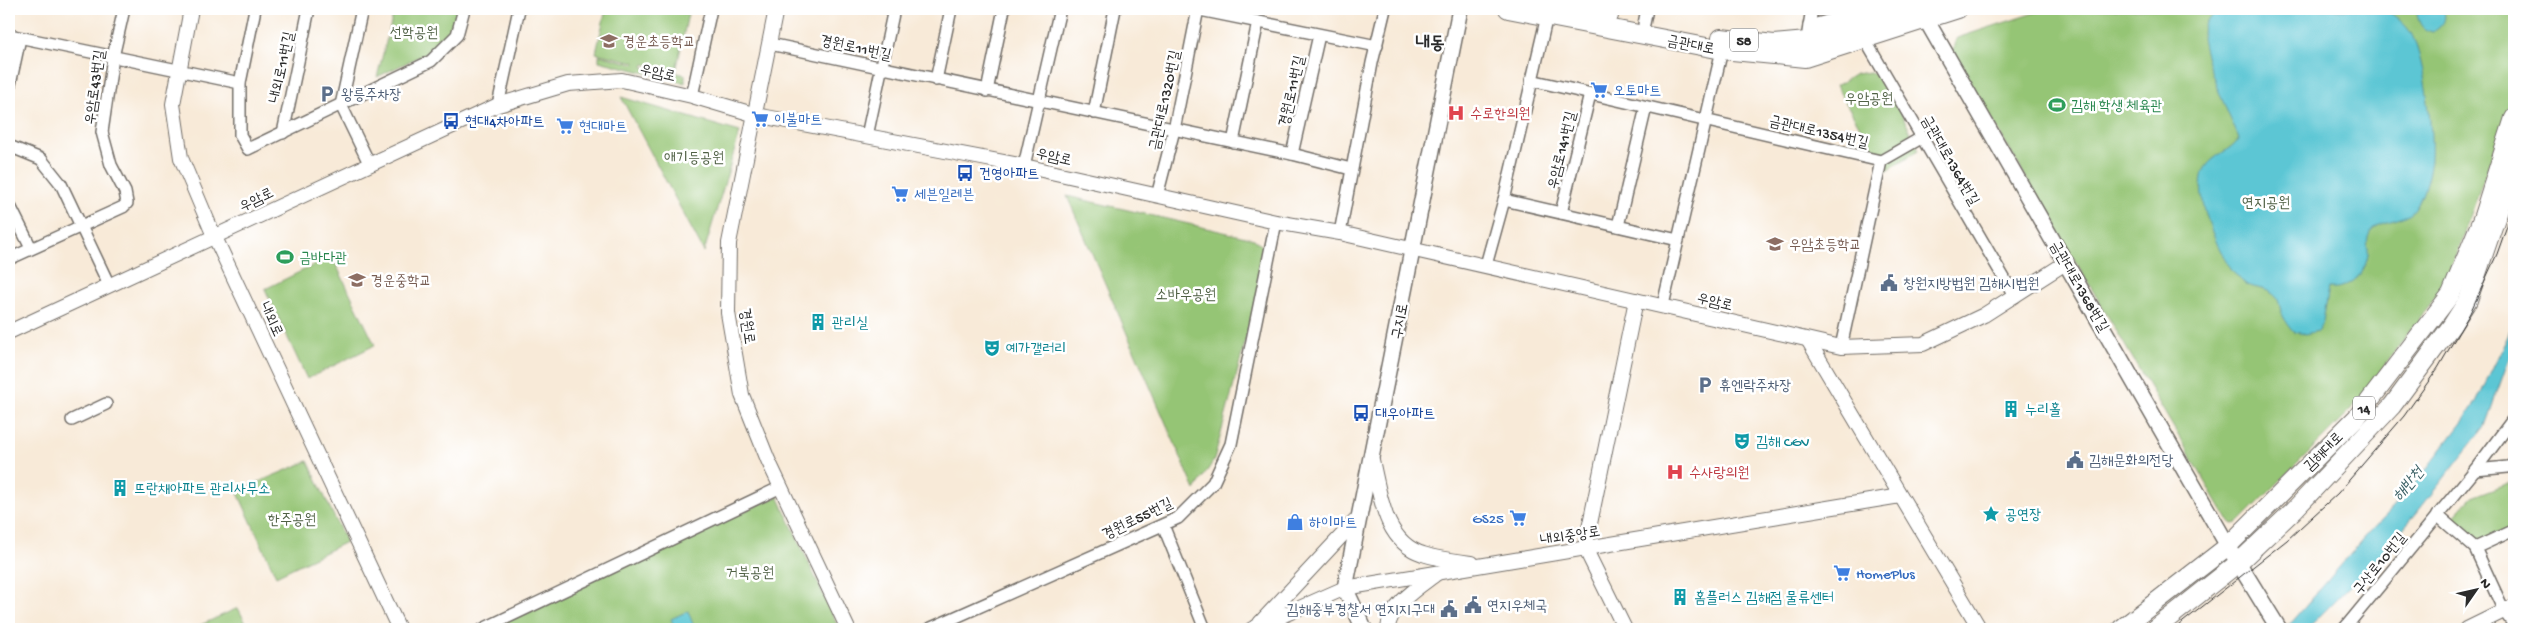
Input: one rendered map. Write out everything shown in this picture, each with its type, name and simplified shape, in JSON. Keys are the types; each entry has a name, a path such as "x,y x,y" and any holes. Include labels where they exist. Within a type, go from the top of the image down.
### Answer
{"main road":[{"name":"구지로","path":"1345,588 1372,460 1460,9"},
{"name":"금관대로","path":"1508,9 1722,50 1805,58 1864,38 1923,14 1958,9"},
{"name":"금관대로","path":"1575,9 1646,16 1723,38 1766,43 1910,9"},
{"name":"금관대로1368번길","path":"1923,14 2067,262 2228,546 2279,629"},
{"name":"김해대로","path":"2121,629 2228,546 2357,417 2451,294 2482,219 2514,118"},
{"name":"김해대로","path":"2155,629 2238,563 2294,510 2392,406 2452,326 2468,300 2514,165"},
{"path":"1345,588 1364,629"}],"street":[{"name":"우암로43번길","path":"81,226 123,208 127,203 125,192 111,165 102,132 112,57 124,9"},
{"name":"내외로","path":"191,9 173,104 182,158 216,236 399,629"},
{"path":"256,9 240,84 240,135 248,149 341,106 431,61 457,35 464,9"},
{"name":"내외로11번길","path":"282,133 310,9"},
{"path":"362,9 341,106 369,163"},
{"path":"498,105 519,9"},
{"path":"692,96 711,9"},
{"name":"경원로","path":"776,9 729,243 728,313 742,395 781,487 848,629"},
{"path":"867,136 894,9"},
{"path":"936,80 952,9"},
{"path":"987,91 1004,9"},
{"path":"1024,166 1040,103 1060,9"},
{"path":"1094,113 1115,9"},
{"name":"금관대로1320번길","path":"1157,196 1174,130 1197,9 1377,46"},
{"path":"1340,233 1351,169 1385,9"},
{"path":"1808,34 1812,9"},
{"path":"1808,34 1871,9"},
{"path":"1486,265 1504,200 1547,16"},
{"path":"1233,142 1258,22"},
{"name":"경원로11번길","path":"1292,154 1319,35"},
{"path":"9,89 14,36 240,84"},
{"name":"금관대로1364번길","path":"1864,38 1920,138 2015,297"},
{"name":"경원로11번길","path":"770,44 1040,103 1292,154 1351,169"},
{"path":"1663,305 1722,50"},
{"name":"우암로","path":"9,332 369,163 498,105 568,84 622,80 692,96 756,115 1024,166 1276,222 1412,248 1841,347 1923,344 1984,315 2015,297 2067,262"},
{"name":"우암로141번길","path":"1531,80 1706,121"},
{"name":"우암로141번길","path":"1561,213 1590,94"},
{"path":"1618,226 1646,107"},
{"name":"금관대로1354번길","path":"1706,121 1880,160 1920,138"},
{"path":"9,146 41,159 60,184 109,285"},
{"path":"1841,347 1880,160"},
{"name":"우암로141번길","path":"1504,200 1678,240"},
{"path":"9,204 32,248"},
{"name":"경원로55번길","path":"929,629 1178,518 1213,483 1231,444 1276,222"},
{"path":"9,259 81,226"},
{"path":"1625,629 1585,548 1636,300"},
{"path":"1808,340 1980,629"},
{"path":"72,420 106,404"},
{"name":"구산로10번길","path":"2344,629 2475,470 2514,418"},
{"path":"1372,460 1386,519 1402,540 1422,554 1483,565"},
{"path":"2475,470 2508,467 2514,464"},
{"path":"483,629 781,487"},
{"name":"내외중앙로","path":"1254,628 1345,588 1900,496"},
{"path":"2437,515 2476,548 2509,609 2514,625"},
{"path":"1254,628 1360,516"},
{"path":"1162,525 1205,629"},
{"path":"2476,548 2514,530"},
{"path":"1388,629 1396,610 1407,597 1436,573"},
{"path":"2467,629 2509,609"},
{"path":"1254,628 1286,629"}],"green space":[{"name":"선학공원","path":"369,9 459,9 454,28 431,51 377,77 393,15"},
{"path":"606,9 689,9 676,71 644,64 643,67 667,74 668,70 685,75 685,83 599,61 599,55 634,64 635,62 596,53"},
{"name":"연지공원","path":"2046,9 2514,9 2514,94 2457,253 2440,291 2351,410 2238,523 2233,524 2228,520 1952,52 1956,39"},
{"name":"우암공원","path":"1870,72 1885,79 1919,150 1886,171 1836,86 1855,74"},
{"name":"애기등공원","path":"621,97 740,132 704,252"},
{"name":"소바우공원","path":"1067,196 1254,239 1269,252 1214,460 1195,490"},
{"path":"332,256 375,345 307,379 265,289"},
{"name":"한주공원","path":"308,461 346,542 276,576 237,491"},
{"path":"2514,481 2514,528 2477,542 2450,521 2472,497"},
{"name":"거북공원","path":"778,496 839,629 491,629 489,626"},
{"path":"238,608 249,629 194,629 194,628"}],"water":[{"path":"2378,8 2390,13 2403,23 2410,31 2417,47 2424,78 2431,130 2430,164 2424,189 2413,211 2375,228 2370,233 2367,241 2368,255 2360,275 2349,284 2329,288 2323,321 2318,331 2305,334 2294,332 2284,318 2274,294 2246,284 2237,276 2219,247 2205,212 2202,179 2205,168 2239,138 2216,85 2203,41 2202,32 2204,25 2221,9 2283,9 2287,11 2294,9"},
{"path":"2420,9 2443,9 2444,20 2433,32 2426,30 2420,24 2417,15"},
{"name":"해반천","path":"2514,317 2514,345 2485,426 2415,515 2369,567 2307,629 2283,629 2292,622 2366,536 2410,490 2464,420 2476,402 2508,336"},
{"path":"688,611 694,627 675,629 671,619"}],"tram line":[{"path":"2174,629 2287,540 2338,493 2404,416 2438,368 2470,313 2497,254 2514,206"}],"place":[{"name":"경운초등학교","path":"609,41"},
{"name":"오토마트","path":"1599,90"},
{"name":"왕릉주차장","path":"327,94"},
{"name":"김해 학생 체육관","path":"2057,105"},
{"name":"수로한의원","path":"1456,113"},
{"name":"이불마트","path":"760,119"},
{"name":"현대4차아파트","path":"451,121"},
{"name":"현대마트","path":"565,126"},
{"name":"건영아파트","path":"965,173"},
{"name":"세븐일레븐","path":"900,194"},
{"name":"우암초등학교","path":"1775,244"},
{"name":"금바다관","path":"285,257"},
{"name":"경운중학교","path":"357,280"},
{"name":"창원지방법원 김해시법원","path":"1889,283"},
{"name":"관리실","path":"818,322"},
{"name":"예가갤러리","path":"992,348"},
{"name":"휴엔락주차장","path":"1705,385"},
{"name":"누리홀","path":"2011,409"},
{"name":"대우아파트","path":"1361,413"},
{"name":"김해 CGV","path":"1742,441"},
{"name":"김해문화의전당","path":"2075,460"},
{"name":"수사랑의원","path":"1675,472"},
{"name":"뜨란채아파트 관리사무소","path":"120,488"},
{"name":"공연장","path":"1991,514"},
{"name":"GS25","path":"1518,518"},
{"name":"하이마트","path":"1295,522"},
{"name":"HomePlus","path":"1842,573"},
{"name":"홈플러스 김해점 물류센터","path":"1680,597"},
{"name":"연지우체국","path":"1473,605"},
{"name":"김해중부경찰서 연지지구대","path":"1449,609"}],"district":[{"name":"내동","path":"1430,42"}]}
